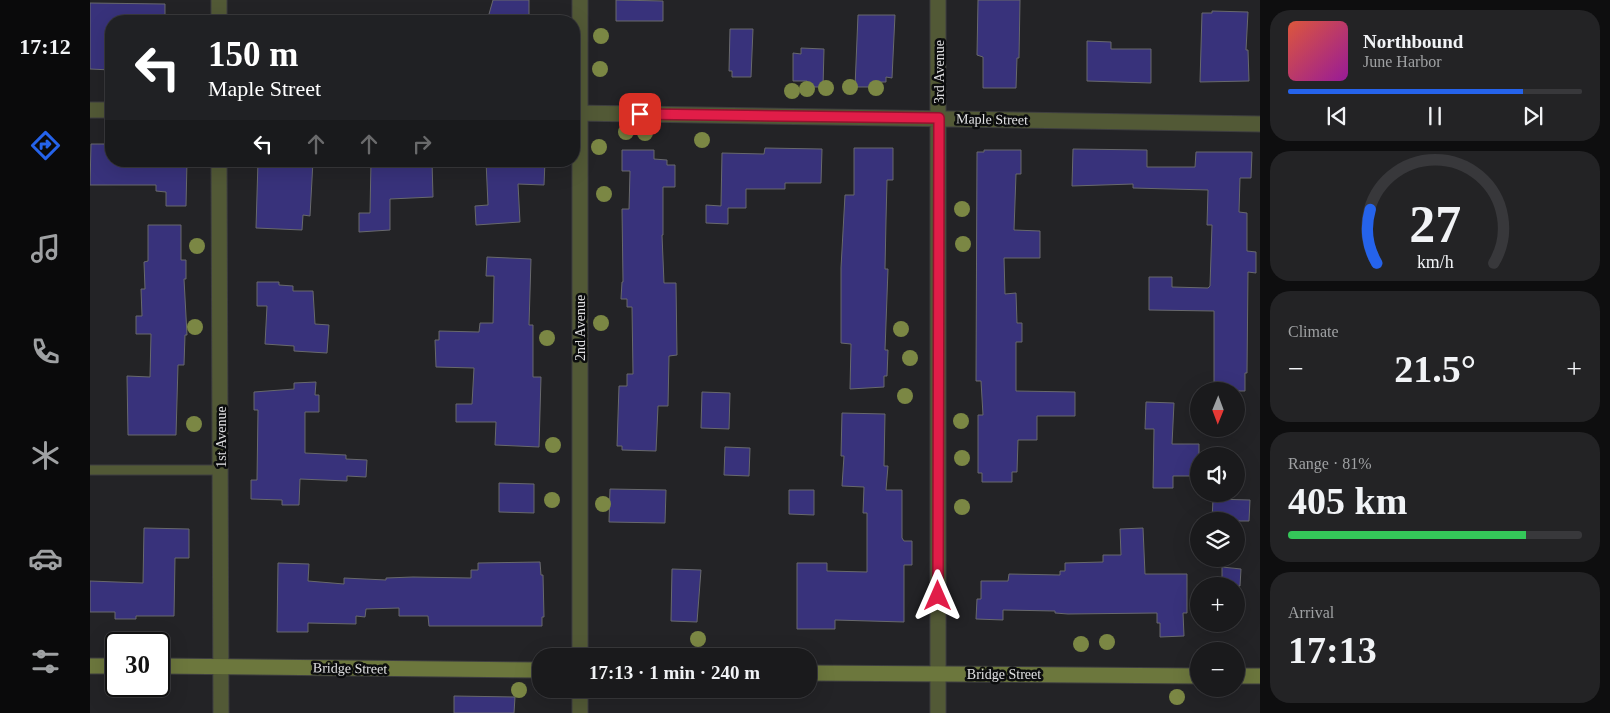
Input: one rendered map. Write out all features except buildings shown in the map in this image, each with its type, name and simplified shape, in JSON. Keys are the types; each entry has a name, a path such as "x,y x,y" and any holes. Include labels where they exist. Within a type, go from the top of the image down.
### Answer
{"main road":[{"path":"90,666 105,666"},
{"name":"Bridge Street","path":"170,666 532,670"},
{"name":"Bridge Street","path":"817,673 1190,676"},
{"path":"1245,676 1260,676"}],"street":[{"path":"219,0 219,15"},
{"name":"2nd Avenue","path":"580,0 580,15"},
{"name":"3rd Avenue","path":"938,0 938,713"},
{"path":"90,110 105,110"},
{"name":"Maple Street","path":"580,114 1260,124"},
{"name":"1st Avenue","path":"219,167 222,713"},
{"name":"2nd Avenue","path":"577,167 580,648"},
{"path":"580,698 580,713"}],"lane":[{"path":"90,470 221,470"}],"route":[{"path":"640,114 939,118 938,596"}]}
